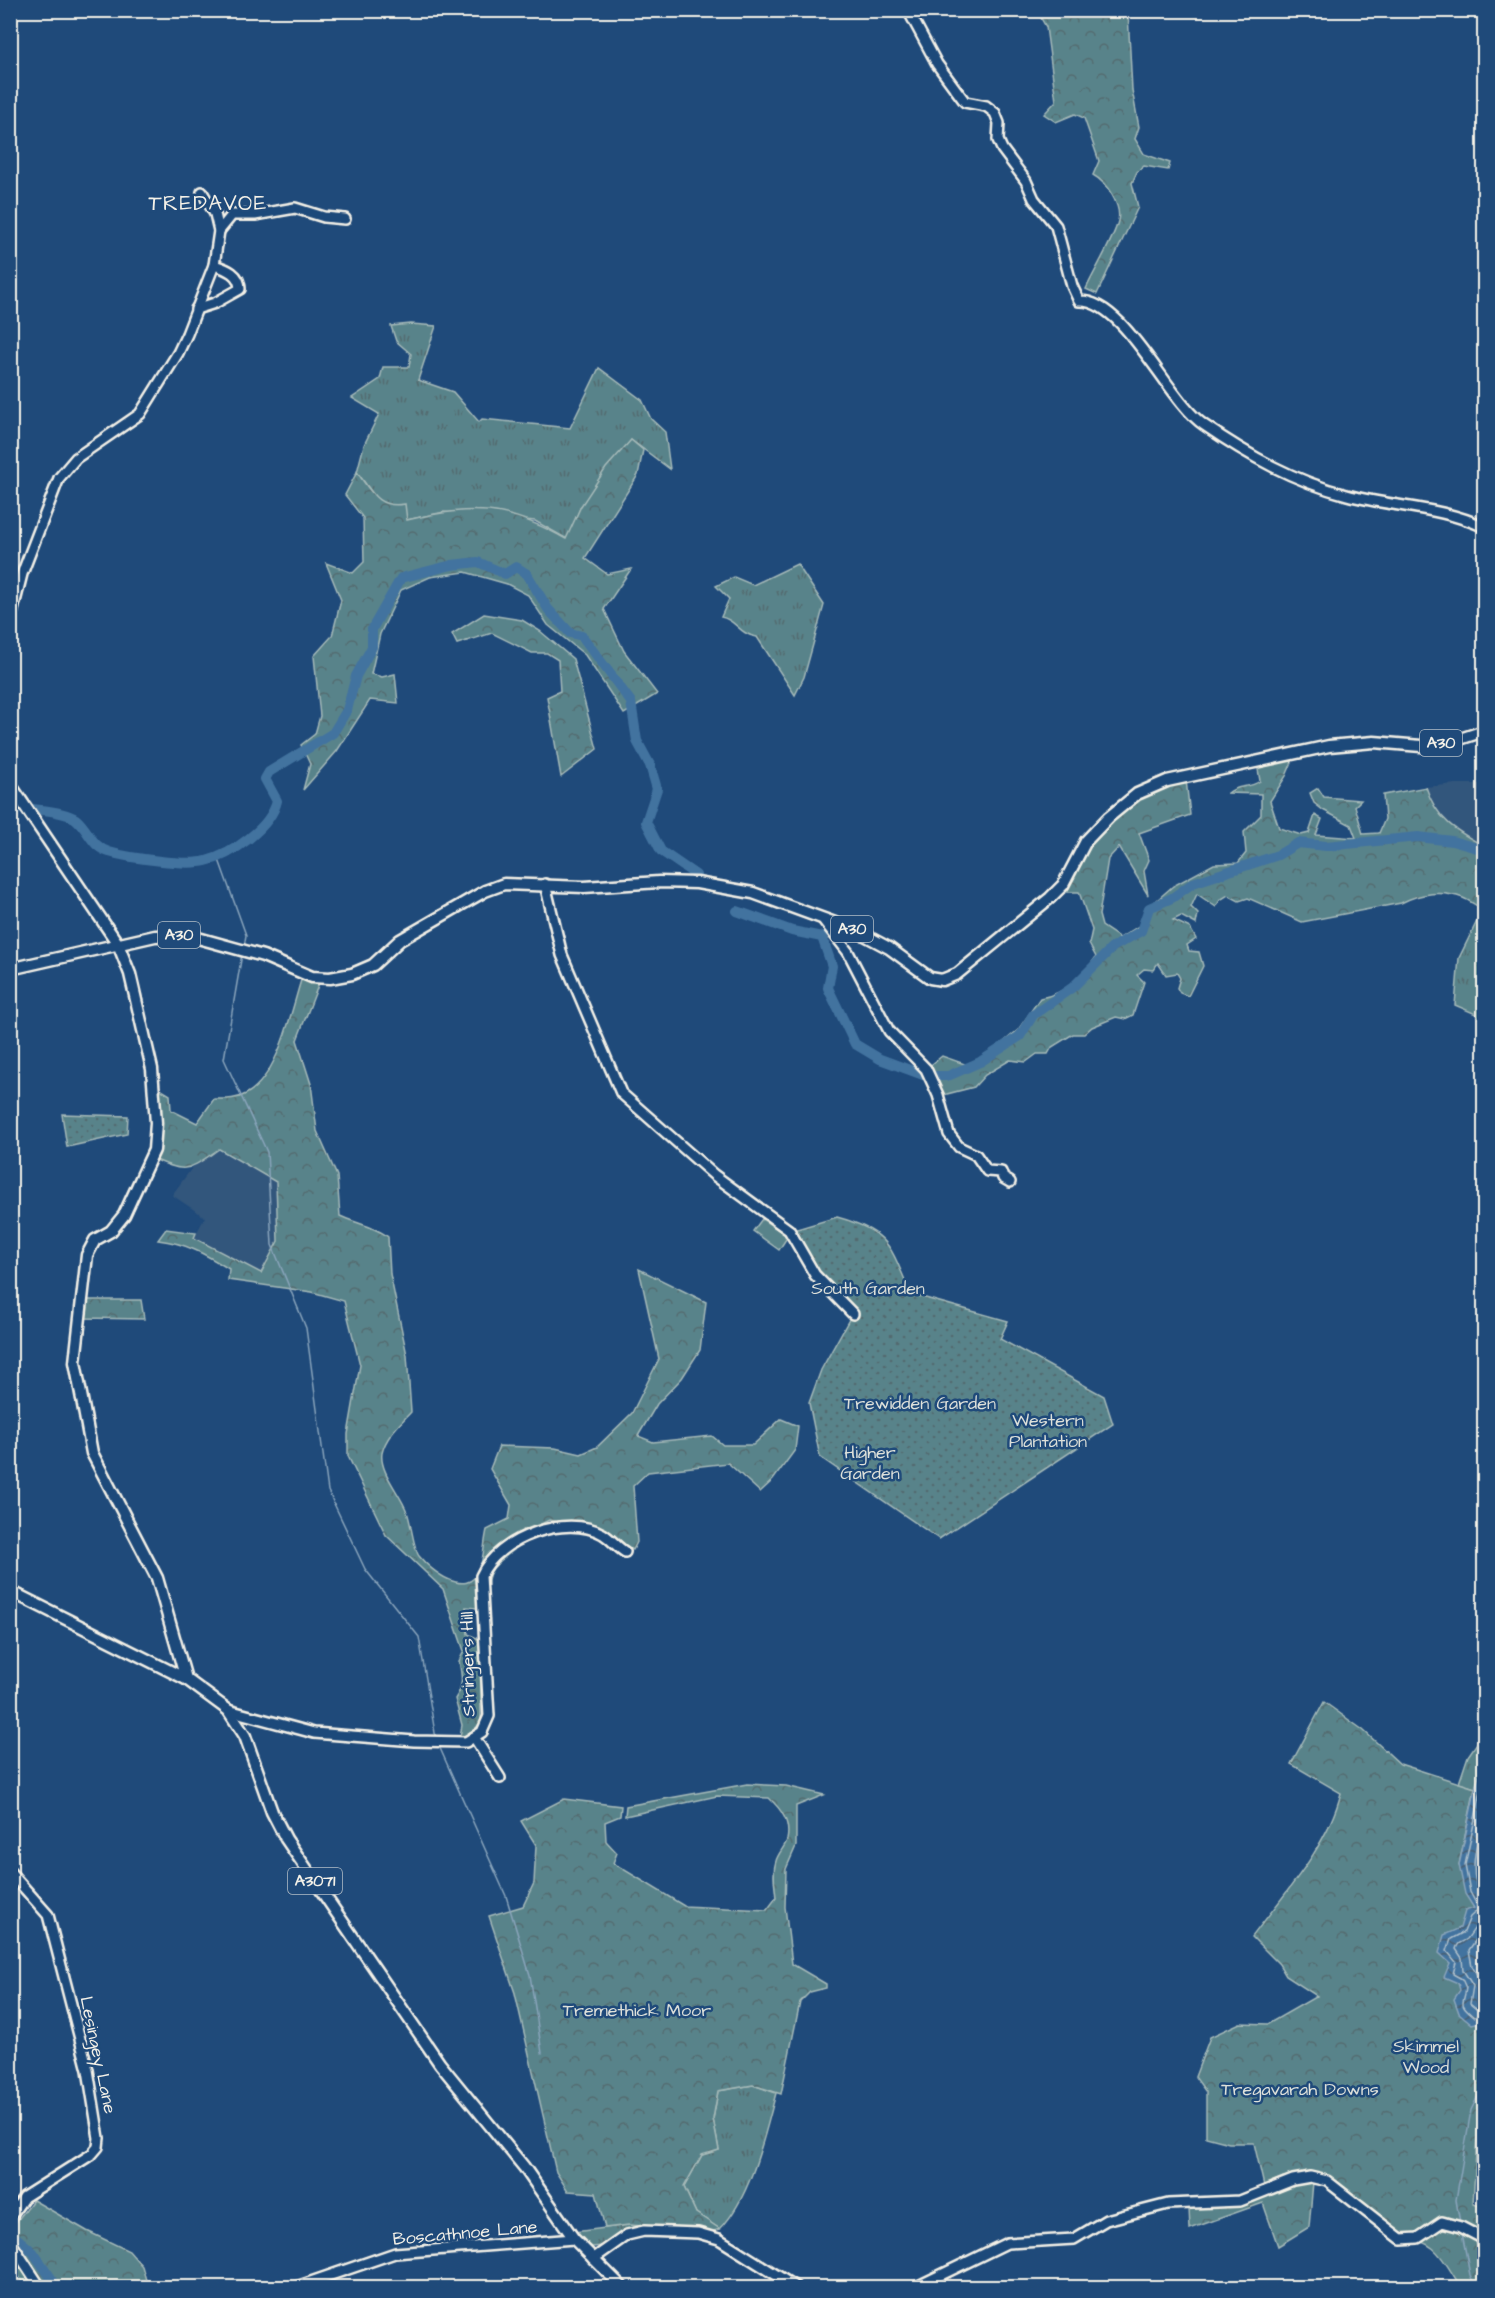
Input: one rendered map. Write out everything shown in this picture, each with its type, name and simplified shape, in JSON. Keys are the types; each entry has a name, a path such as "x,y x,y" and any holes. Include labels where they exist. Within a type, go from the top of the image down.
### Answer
{"main road":[{"name":"A30","path":"10,969 155,936 187,935 243,950 312,977 352,974 373,965 400,940 485,891 504,884 584,887 659,882 697,883 753,894 857,931 889,948 930,978 942,980 957,974 1064,885 1086,841 1137,794 1167,781 1329,746 1374,742 1421,746 1451,742 1485,731"},
{"path":"10,784 118,944 130,974 152,1069 156,1124 154,1150 124,1215 111,1231 95,1240 87,1255 75,1362 92,1453 156,1578 186,1678"},
{"name":"A3071","path":"10,1591 186,1678 228,1710 245,1736 272,1812 300,1861 428,2047 524,2167 574,2239 623,2288"}],"street":[{"path":"908,10 937,64 965,102 986,106 995,114 999,123 998,140 1002,149 1026,182 1034,199 1056,226 1072,286 1079,301 1089,300 1111,312 1158,370 1190,416 1251,458 1268,466 1346,495 1447,515 1485,527"},
{"path":"10,622 22,574 59,478 76,458 144,408 178,353 214,265 219,231 215,214 202,192"},
{"path":"215,214 255,215 295,208 324,218 345,219"},
{"path":"219,231 232,215"},
{"path":"196,309 215,303 240,289 240,281 236,275 214,265"},
{"path":"545,884 562,955 621,1093 714,1175 789,1230 815,1275 853,1314"},
{"path":"824,921 848,952 889,1031 926,1069 938,1095 949,1134 959,1147 976,1155 987,1171 1001,1172 1003,1178 1010,1182"},
{"name":"Stringers Hill","path":"228,1710 314,1733 368,1739 466,1742 482,1732 489,1716 481,1576 487,1562 543,1528 565,1525 603,1534 625,1552"},
{"path":"474,1737 500,1778"},
{"name":"Lesingey Lane","path":"10,1872 48,1915 88,2070 99,2138 98,2147 92,2154 24,2197 10,2217"},
{"path":"914,2288 1007,2243 1074,2239 1106,2220 1168,2204 1240,2201 1293,2180 1310,2177 1327,2181 1401,2239 1418,2238 1442,2222 1461,2227 1485,2239"},
{"path":"593,2259 627,2235 644,2231 698,2233 719,2239 797,2288"},
{"name":"Boscathnoe Lane","path":"293,2288 395,2253 574,2239"},
{"path":"10,2241 41,2288"}],"shaded area":[{"path":"1484,784 1484,845 1455,831 1431,804 1426,787"},
{"path":"218,1150 276,1181 278,1241 261,1273 194,1238 205,1217 172,1195 192,1168"}],"green space":[{"path":"1037,11 1159,11 1139,15 1128,13 1132,90 1139,127 1135,139 1144,154 1170,163 1168,170 1144,166 1137,172 1132,183 1138,207 1097,294 1086,289 1116,228 1118,208 1108,188 1093,175 1099,161 1084,118 1075,114 1056,122 1044,114 1056,101 1046,27"},
{"path":"411,324 436,326 418,380 453,392 479,422 482,419 570,428 599,368 642,400 651,419 665,432 670,469 631,440 581,506 567,539 535,521 444,512 407,520 376,498 357,472 364,445 379,414 352,398 380,379 383,367 409,367 411,354 396,341 391,326"},
{"path":"631,440 643,450 638,475 585,558 607,574 631,569 604,609 624,651 657,694 624,714 585,655 548,625 528,595 507,584 465,572 430,577 401,590 380,634 371,674 382,677 395,674 398,703 370,700 337,751 303,790 310,764 301,745 315,734 320,716 314,656 332,636 341,600 326,563 353,573 364,562 363,518 345,495 357,472 371,492 382,501 388,504 405,504 407,520 452,512 489,511 525,520 566,539 581,506 606,468"},
{"path":"797,564 824,605 804,677 795,695 757,637 746,633 731,621 721,617 729,599 716,586 734,577 753,585"},
{"path":"484,614 522,620 540,631 573,659 597,749 561,777 547,697 560,691 558,660 547,653 532,653 492,633 457,644 452,634"},
{"path":"1295,755 1286,776 1270,801 1279,828 1301,835 1309,833 1315,815 1322,819 1316,835 1356,838 1351,825 1314,803 1310,793 1318,788 1324,797 1361,800 1355,806 1363,834 1379,833 1385,819 1383,795 1426,787 1441,816 1456,829 1484,846 1484,909 1466,899 1448,894 1432,894 1401,903 1302,922 1248,898 1239,901 1228,895 1220,900 1216,907 1197,894 1191,907 1198,914 1196,924 1181,916 1173,920 1190,928 1196,939 1187,945 1189,951 1199,952 1203,966 1188,996 1180,993 1177,988 1180,978 1177,973 1166,975 1158,963 1153,970 1144,969 1137,975 1144,982 1133,1015 1125,1019 1116,1017 1092,1027 1084,1034 1073,1034 1052,1047 1048,1054 1037,1054 1026,1062 1010,1060 985,1075 974,1087 939,1096 926,1069 942,1056 973,1067 1018,1030 1040,998 1057,993 1072,984 1096,957 1089,944 1092,930 1079,892 1064,892 1086,852 1111,820 1142,796 1186,780 1190,815 1139,833 1149,860 1144,871 1148,895 1119,847 1108,859 1099,915 1102,926 1120,938 1139,926 1149,907 1173,886 1214,864 1238,863 1246,853 1244,832 1261,815 1261,794 1228,793 1236,788 1260,781 1257,763"},
{"path":"1483,909 1484,1025 1476,1014 1455,1005 1459,958"},
{"path":"302,977 319,983 297,1040 311,1084 317,1131 337,1176 340,1216 372,1228 388,1237 390,1274 407,1355 411,1412 387,1441 382,1460 387,1475 407,1512 417,1553 424,1562 449,1580 458,1582 473,1579 479,1570 487,1530 509,1519 511,1505 490,1469 499,1446 555,1448 581,1454 597,1447 632,1413 659,1359 639,1269 706,1302 700,1350 682,1378 657,1404 638,1436 653,1442 712,1436 723,1445 753,1445 781,1419 798,1426 795,1450 773,1480 760,1492 728,1463 648,1472 633,1486 637,1542 633,1550 600,1529 549,1520 511,1539 514,1550 497,1564 489,1575 488,1609 466,1607 468,1634 481,1640 481,1722 468,1737 460,1737 462,1725 455,1699 461,1685 459,1661 464,1651 443,1589 386,1535 348,1456 348,1434 360,1365 344,1301 312,1292 228,1280 229,1269 212,1259 195,1250 158,1240 166,1229 196,1233 194,1238 261,1273 278,1241 276,1182 219,1149 187,1168 173,1167 152,1158 157,1087 170,1095 171,1110 197,1123 214,1099 234,1098 246,1094 267,1073 275,1058"},
{"path":"62,1114 128,1116 127,1134 67,1147"},
{"name":"Trewidden Garden","path":"837,1217 855,1223 879,1236 893,1253 911,1294 1008,1321 1000,1339 1104,1396 1113,1424 939,1539 820,1457 809,1403 821,1370 852,1314 809,1267 797,1229"},
{"path":"762,1219 788,1236 779,1250 753,1231"},
{"path":"87,1300 141,1300 144,1319 82,1318"},
{"name":"Tregavarah Downs","path":"1324,1702 1363,1730 1400,1764 1475,1788 1459,1865 1474,1908 1458,1983 1484,1998 1484,2112 1478,2119 1473,2204 1484,2207 1484,2237 1475,2236 1484,2273 1484,2287 1461,2287 1444,2260 1431,2247 1413,2239 1401,2239 1327,2181 1293,2180 1283,2177 1264,2186 1254,2143 1229,2143 1206,2137 1206,2092 1195,2077 1210,2037 1240,2023 1268,2024 1317,1996 1286,1976 1279,1964 1252,1937 1304,1869 1335,1813 1341,1793 1291,1764"},
{"path":"1484,1733 1484,1759 1475,1788 1459,1783 1468,1756"},
{"name":"Tremethick Moor","path":"747,1784 786,1786 824,1795 796,1806 796,1846 786,1869 785,1907 792,1964 826,1984 826,1988 810,1992 800,2002 781,2094 753,2085 718,2091 713,2119 719,2150 702,2155 684,2187 696,2213 720,2229 714,2231 629,2225 605,2228 596,2193 568,2191 556,2172 515,1993 489,1916 523,1906 534,1883 536,1845 521,1821 564,1799 621,1806 620,1816 605,1822 606,1841 617,1853 613,1863 684,1906 767,1910 776,1898 775,1866 778,1855 786,1843 788,1833 784,1816 769,1798 717,1796 625,1816 626,1806"},
{"path":"753,2085 776,2093 756,2165 731,2216 720,2229 696,2213 684,2187 702,2155 719,2150 713,2119 718,2091"},
{"path":"1313,2182 1309,2227 1278,2246 1263,2203 1190,2229 1189,2208 1240,2205 1298,2183"},
{"path":"33,2200 87,2231 129,2251 142,2266 148,2287 28,2287 11,2268 10,2230"},
{"path":"636,2225 603,2246 592,2247 574,2232"}],"water":[{"path":"1484,1759 1484,2021 1472,2024 1459,2013 1454,1999 1460,1990 1458,1983 1444,1977 1450,1963 1439,1953 1444,1935 1460,1928 1465,1911 1474,1908 1465,1894 1459,1865"}],"waterway":[{"path":"10,809 45,810 72,817 98,846 118,854 186,863 206,861 227,853 259,830 273,811 277,801 265,779 269,772 333,733 347,710 356,676 372,647 372,629 401,578 452,565 478,562 505,574 516,567 527,574 548,609 570,633 582,636 631,702 637,741 650,765 657,789 646,822 661,851 696,875"},
{"path":"932,1076 948,1076 980,1062 1020,1036 1033,1015 1073,987 1113,947 1141,931 1149,908 1172,898 1193,883 1278,855 1298,843 1326,846 1418,837 1452,841 1484,850"},
{"path":"218,857 246,935 244,947"},
{"path":"737,911 792,931 822,937 832,966 828,988 855,1044 880,1059 926,1076"},
{"path":"242,954 224,1059 267,1152 272,1245 306,1328 328,1491 365,1569 419,1637 436,1739"},
{"path":"439,1746 506,1896 530,1975 542,2053"},
{"path":"1460,2223 1456,2200 1471,2110 1484,2084"},
{"path":"1462,2233 1470,2275 1476,2288"},
{"path":"13,2235 33,2252 58,2288"}],"district":[{"name":"TREDAVOE","path":"208,203"}],"park label":[{"name":"South Garden","path":"868,1288"},
{"name":"Western Plantation","path":"1048,1430"},
{"name":"Higher Garden","path":"870,1462"},
{"name":"Skimmel Wood","path":"1426,2056"}]}
